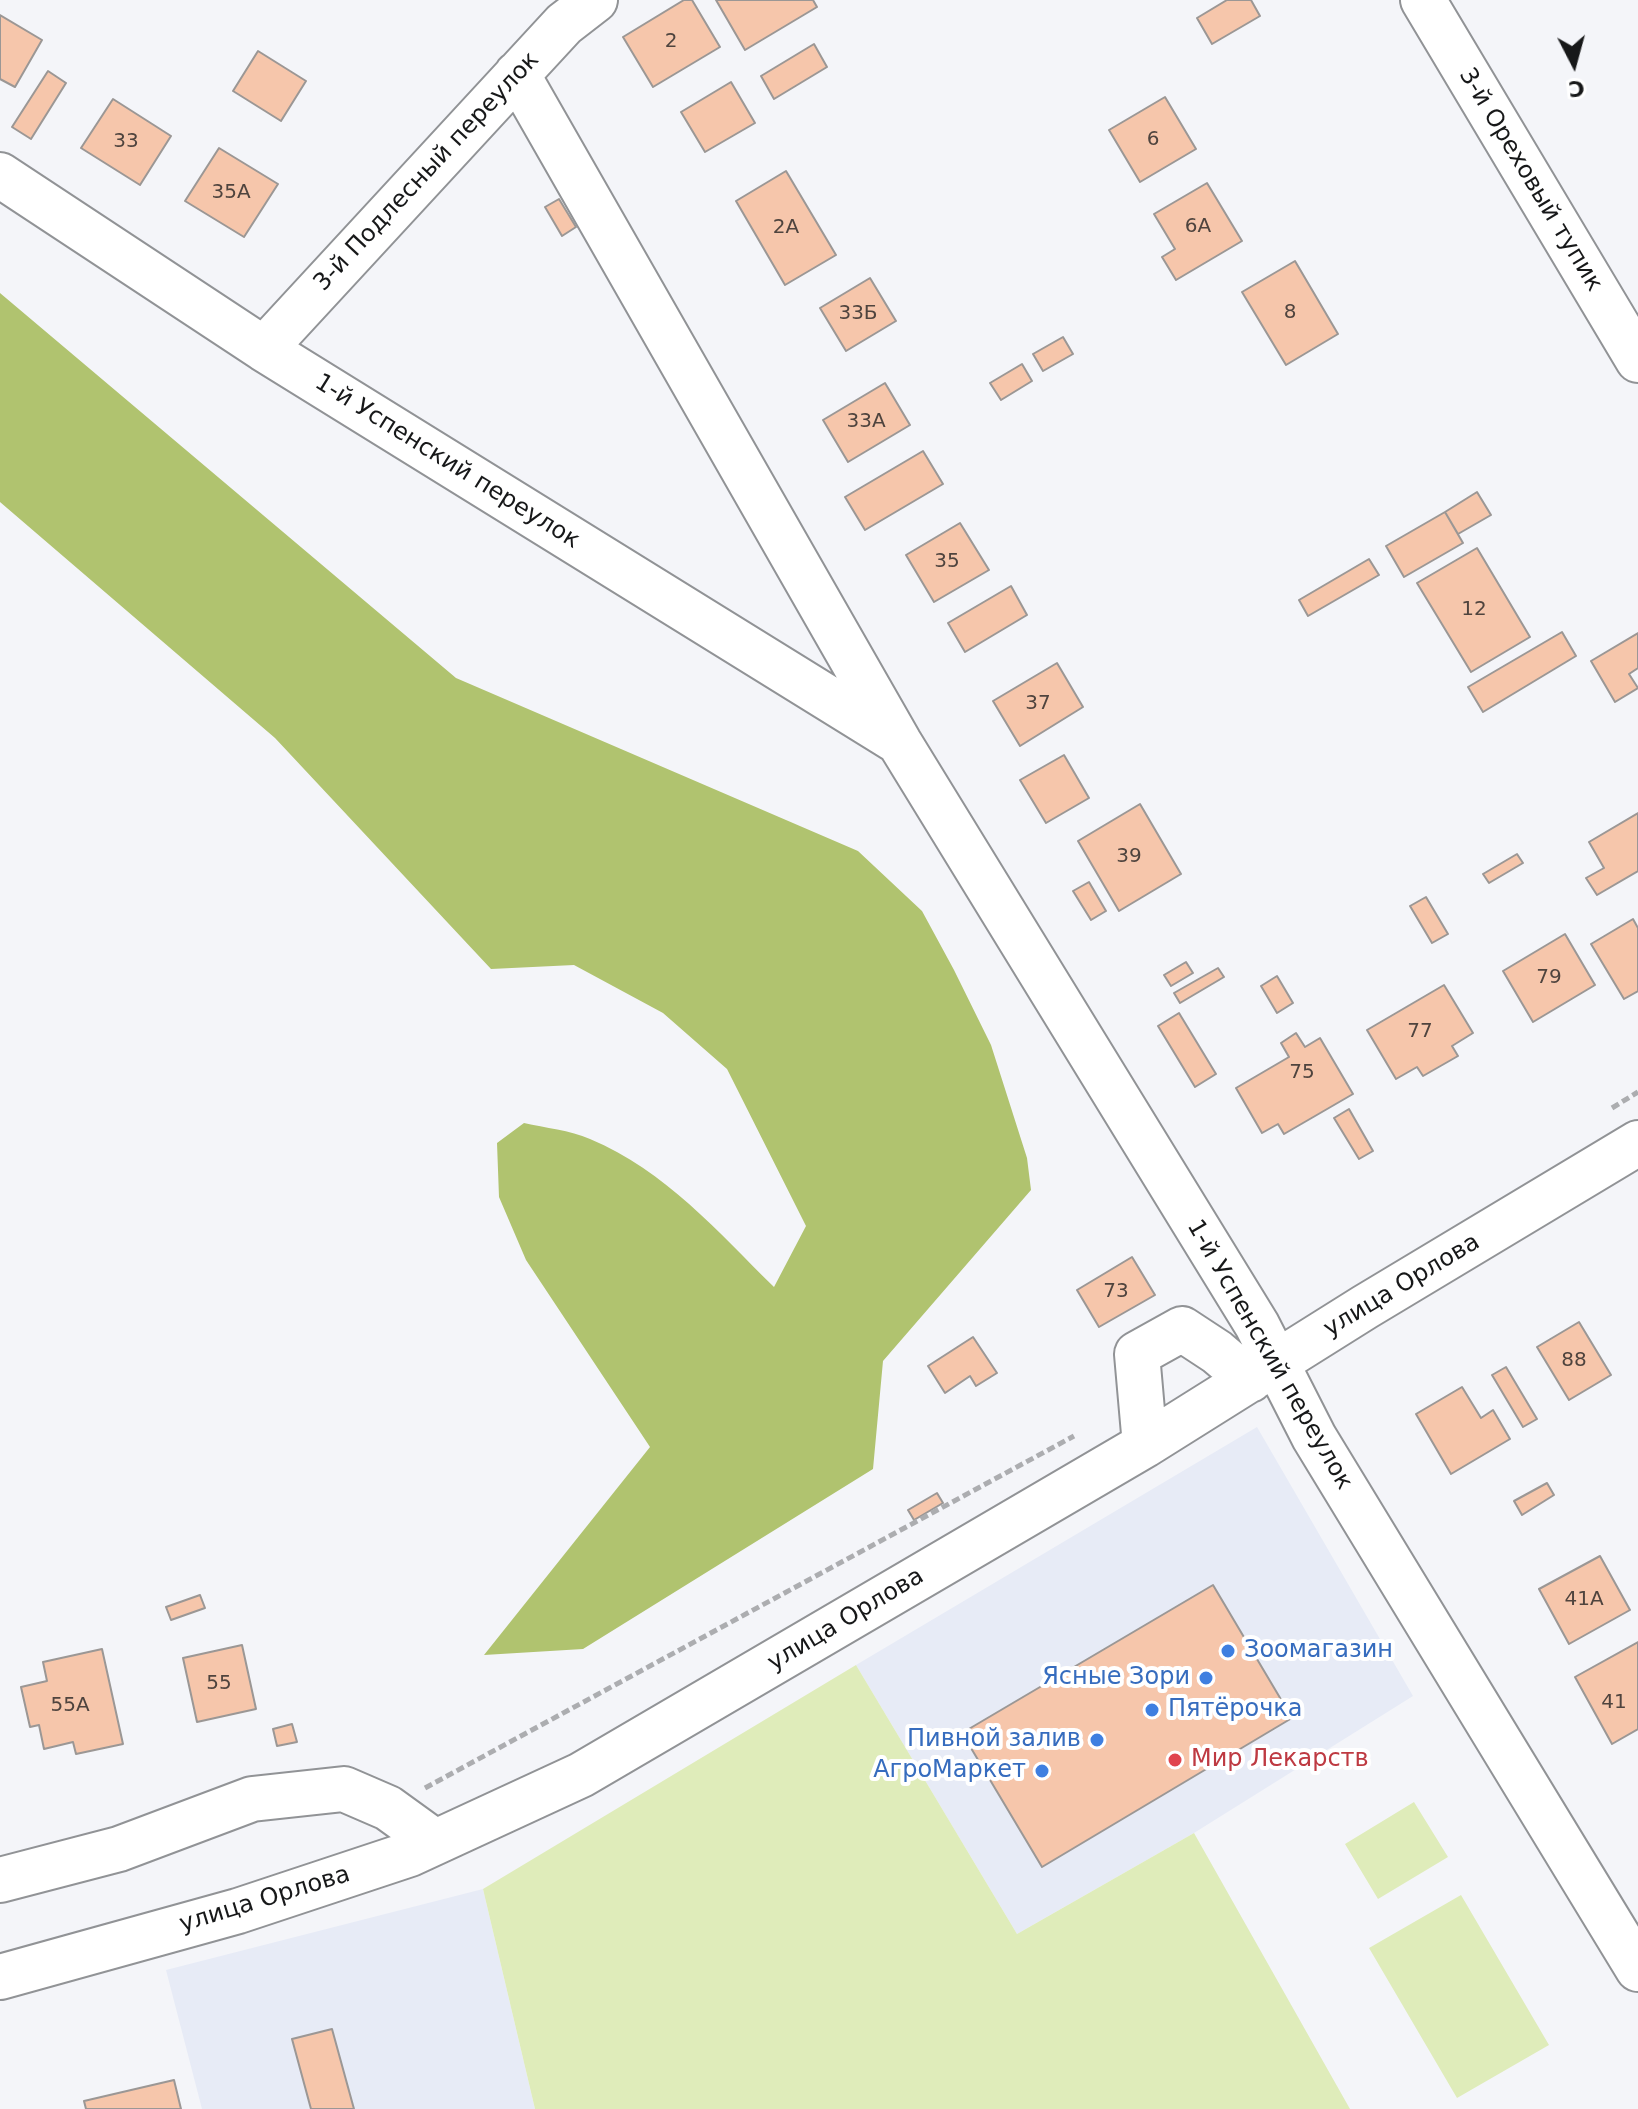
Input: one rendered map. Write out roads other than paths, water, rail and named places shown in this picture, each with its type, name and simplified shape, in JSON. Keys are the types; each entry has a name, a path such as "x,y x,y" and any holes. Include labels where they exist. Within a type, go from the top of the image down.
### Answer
{"street":[{"name":"3-й Подлесный переулок","path":"264,349 564,24 595,0"},
{"name":"3-й Ореховый тупик","path":"1423,0 1638,360"},
{"name":"1-й Успенский переулок","path":"517,74 899,742 1248,1311 1262,1372 1314,1437 1638,1969"},
{"name":"1-й Успенский переулок","path":"0,175 264,349 899,742"},
{"name":"улица Орлова","path":"0,1977 238,1911 410,1854 581,1775 1145,1445 1638,1143"},
{"path":"1145,1445 1137,1354 1182,1329 1217,1352 1262,1372"},
{"path":"0,1880 119,1849 252,1799 344,1789 388,1808 435,1842"}],"place":[{"name":"Зоомагазин","path":"1228,1651"},
{"name":"Ясные Зори","path":"1206,1678"},
{"name":"Пятёрочка","path":"1152,1710"},
{"name":"Пивной залив","path":"1097,1740"},
{"name":"Мир Лекарств","path":"1175,1760"},
{"name":"АгроМаркет","path":"1042,1771"}]}
